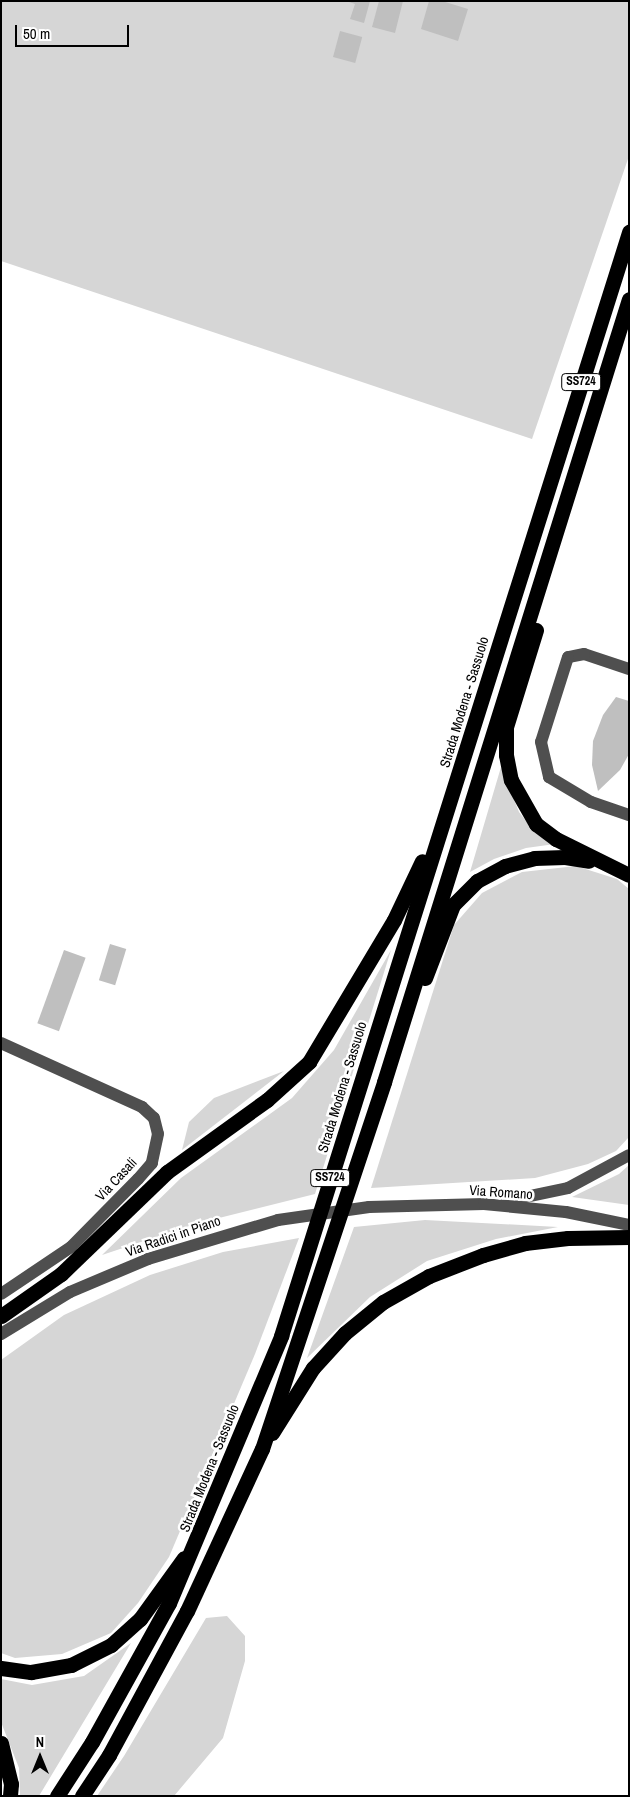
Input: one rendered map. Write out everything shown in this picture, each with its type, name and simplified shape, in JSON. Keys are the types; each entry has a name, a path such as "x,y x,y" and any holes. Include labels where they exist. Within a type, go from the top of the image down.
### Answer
{"highway":[{"name":"Strada Modena - Sassuolo","path":"57,1796 92,1742 164,1611 196,1544 281,1336 629,232"},
{"name":"SS724","path":"82,1796 109,1755 188,1611 262,1449 384,1082 629,299"},
{"path":"546,563 550,584 506,727 506,755 510,780 536,824 556,839 629,875"},
{"path":"1,1316 61,1274 167,1172 267,1100 308,1062 394,920 453,794"},
{"path":"384,1082 453,905 478,881 505,866 534,858 565,857 629,868"},
{"path":"262,1449 313,1368 345,1333 383,1302 429,1276 482,1255 525,1243 568,1238 629,1237"},
{"path":"1,1668 31,1672 71,1665 110,1645 140,1620 196,1544"},
{"path":"1,1743 11,1784 10,1796"}],"street":[{"path":"629,669 584,654 568,657 540,742 549,778 592,802 629,815"},
{"name":"Via Casali","path":"1,1043 142,1107 154,1118 158,1134 152,1163 138,1179 71,1247 1,1294"},
{"path":"484,1204 531,1198 568,1188 629,1155"},
{"name":"Via Romano","path":"369,1207 484,1204 566,1212 625,1223"},
{"name":"Via Radici in Piano","path":"1,1334 70,1292 148,1259 278,1220 369,1207"}],"shaded area":[{"path":"1,1 629,1 629,156 532,439 1,261"},
{"path":"501,767 519,812 533,830 555,844 526,848 494,859 470,872"},
{"path":"576,866 617,879 629,889 629,1137 616,1151 588,1164 535,1178 371,1188 454,925 482,893 522,872"},
{"path":"391,950 315,1194 195,1224 102,1255 181,1178 292,1098 334,1050"},
{"path":"284,1071 182,1150 189,1122 214,1098"},
{"path":"629,1165 629,1205 572,1197 619,1174"},
{"path":"425,1220 558,1227 496,1239 427,1261 370,1297 307,1358 354,1227"},
{"path":"299,1238 255,1354 169,1557 138,1603 111,1633 62,1654 15,1658 1,1653 1,1360 64,1315 150,1275 223,1252"},
{"path":"227,1616 245,1636 245,1661 223,1738 174,1796 97,1796 124,1756 206,1618"},
{"path":"131,1643 39,1796 20,1796 19,1768 1,1722 1,1679 32,1685 84,1676"}],"building":[{"path":"346,1 370,1 364,23 350,19 355,4"},
{"path":"379,1 403,1 395,33 372,27"},
{"path":"429,1 442,1 468,9 458,41 421,29"},
{"path":"340,31 362,37 355,63 333,57"},
{"path":"616,697 629,701 629,754 620,770 598,791 592,765 593,741 603,715"},
{"path":"110,944 126,949 115,985 99,980"},
{"path":"64,950 86,958 59,1031 37,1023"}]}
